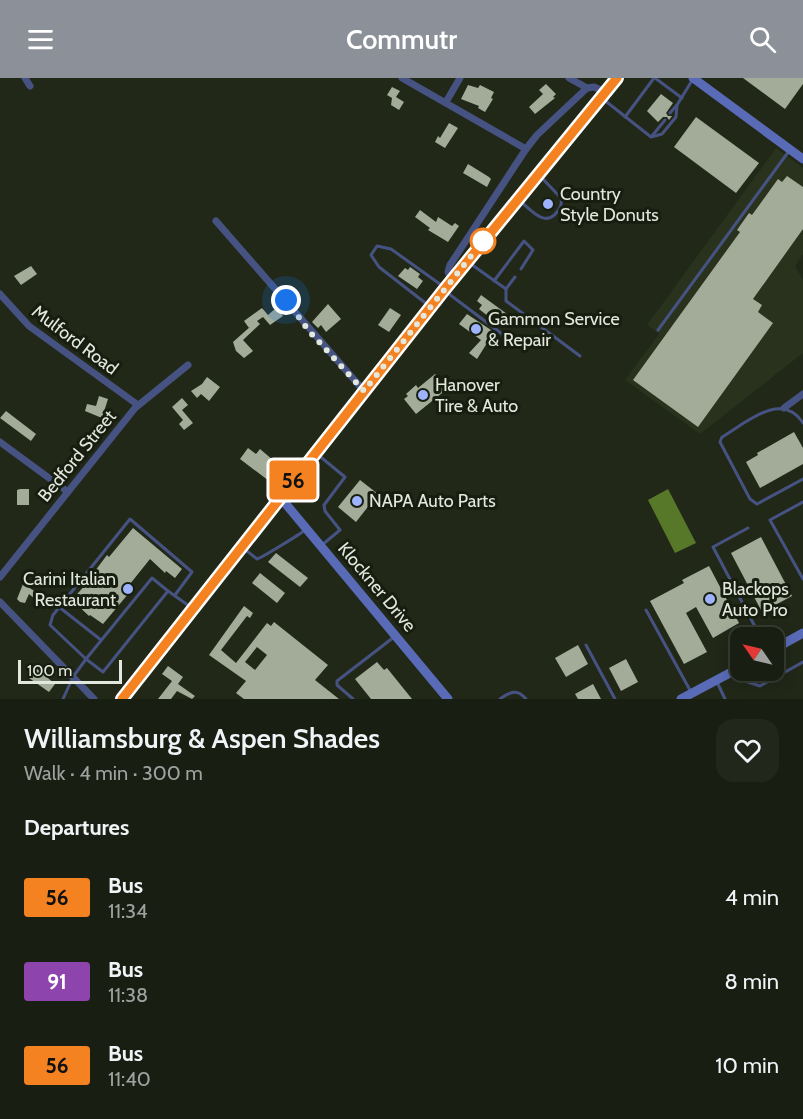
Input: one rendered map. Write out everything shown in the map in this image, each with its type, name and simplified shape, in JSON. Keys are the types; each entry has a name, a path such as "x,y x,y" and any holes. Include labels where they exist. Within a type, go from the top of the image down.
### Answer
{"main road":[{"path":"122,699 430,307 617,78"}],"street":[{"path":"25,78 30,86"},
{"path":"402,78 526,149"},
{"path":"446,102 460,78"},
{"path":"569,78 587,88"},
{"path":"694,78 799,154"},
{"path":"447,286 450,265 537,135 587,88 594,87 603,95"},
{"path":"216,221 364,391"},
{"name":"Mulford Road","path":"0,294 29,326 138,405"},
{"name":"Bedford Street","path":"0,577 138,405 188,365"},
{"path":"784,408 803,393"},
{"path":"0,442 68,492"},
{"name":"Klockner Drive","path":"280,497 448,699"},
{"path":"0,602 94,699"},
{"path":"784,643 803,633"},
{"path":"681,699 730,674"}],"lane":[{"path":"625,117 655,78 682,99"},
{"path":"670,113 682,99 694,78"},
{"path":"603,95 625,117 651,137"},
{"path":"651,137 662,134 669,126 676,117 677,105"},
{"path":"651,137 665,120"},
{"path":"658,330 799,154"},
{"path":"517,199 543,219 549,219 556,214 561,205 561,198 537,174"},
{"path":"494,281 524,241 533,250 521,269"},
{"path":"430,307 379,267 371,255 377,246 391,249 447,286 510,340"},
{"path":"467,261 506,289"},
{"path":"515,277 506,289 507,301 580,356"},
{"path":"803,423 798,416 784,408 769,408 722,437 720,442 750,499 757,504 803,479"},
{"path":"315,453 345,477 324,505 325,511 340,530 321,546"},
{"path":"803,502 770,520 803,579"},
{"path":"168,591 102,672 50,625 59,606 130,519 192,572 175,595"},
{"path":"748,528 713,547 755,627"},
{"path":"241,547 257,559 262,558 275,547 307,529"},
{"path":"63,699 73,677 86,658 152,578 193,609"},
{"path":"59,606 101,640"},
{"path":"646,610 692,693"},
{"path":"353,699 339,687 337,681 396,636"},
{"path":"586,645 615,699"},
{"path":"784,673 803,662"},
{"path":"716,680 724,699"},
{"path":"747,681 760,686 769,681"},
{"path":"500,699 510,692 516,692 526,699"}],"shaded area":[{"path":"776,148 803,168 803,254 795,266 803,280 803,353 700,434 625,380 659,334 647,325"},
{"path":"668,489 696,543 675,553 648,500"}],"building":[{"path":"743,78 803,78 803,84 785,109"},
{"path":"546,84 556,94 553,97 555,98 535,114 529,107 543,94 539,90"},
{"path":"468,85 478,88 480,85 494,92 491,98 493,99 485,112 478,108 479,106 461,99"},
{"path":"392,87 400,91 396,97 404,102 399,110 391,105 392,98 387,95"},
{"path":"661,94 673,103 666,113 672,116 669,120 663,117 658,122 647,111"},
{"path":"696,117 759,163 736,193 674,147"},
{"path":"449,123 458,128 445,148 435,142"},
{"path":"468,164 491,179 487,187 463,173"},
{"path":"787,176 803,187 803,229 753,299 762,305 758,312 773,323 698,427 633,380 740,232 737,230 749,213 752,215 778,179 782,182"},
{"path":"420,210 436,222 438,217 452,226 455,223 459,226 448,242 428,230 430,228 415,217"},
{"path":"31,266 37,274 21,285 14,276"},
{"path":"410,267 420,274 418,277 423,281 417,289 398,276 405,268 408,270"},
{"path":"481,295 507,314 499,325 479,309 482,305 477,301"},
{"path":"328,304 341,319 326,332 321,325 318,328 312,322"},
{"path":"262,308 268,315 276,308 283,316 270,325 263,317 257,321 260,324 243,340 253,351 244,358 236,351 233,342 249,328 244,321"},
{"path":"390,308 401,315 389,332 378,325"},
{"name":"Gammon Service & Repair","path":"467,314 494,332 477,359 469,353 481,340 459,324"},
{"name":"Hanover Tire & Auto","path":"435,374 447,389 416,414 404,399 408,396 406,394 416,385 418,388"},
{"path":"207,377 220,387 209,401 201,394 197,398 191,391 202,384"},
{"path":"99,396 108,399 102,418 85,411 87,404 96,406"},
{"path":"182,398 188,405 182,410 193,423 184,430 179,424 183,420 172,407"},
{"path":"6,411 36,434 31,441 0,418"},
{"path":"794,432 803,448 803,464 760,488 746,462 758,455 757,453"},
{"path":"248,448 256,454 260,449 280,466 269,481 240,459"},
{"path":"360,480 378,494 356,522 338,507"},
{"path":"29,489 29,505 17,505 17,490"},
{"path":"133,528 182,569 175,578 166,571 165,573 150,559 130,584 134,587 103,624 89,616 72,600 86,584 84,582"},
{"path":"761,537 792,596 762,612 731,553"},
{"path":"276,553 308,578 300,587 268,562"},
{"path":"709,566 739,623 713,638 696,607 686,613 707,652 684,664 650,601 684,583 682,580"},
{"path":"260,573 285,593 277,603 252,583"},
{"path":"23,584 48,597 42,605 29,594 25,603 17,599"},
{"path":"244,606 253,613 250,618 247,616 221,650 236,663 267,623 271,626 274,622 328,665 315,680 339,699 244,699 236,693 246,681 209,655","holes":["257,647 267,655 255,670 245,662"]},
{"path":"578,645 588,664 566,677 555,658"},
{"path":"626,659 638,682 621,691 609,668"},
{"path":"377,662 384,670 387,668 412,699 371,699 355,679"},
{"path":"168,666 183,677 178,684 195,696 192,699 177,691 171,699 158,699 172,681 162,674"},
{"path":"36,668 55,684 49,692 29,678"},
{"path":"593,684 601,699 578,699 575,694"}],"bus line":[{"name":"56","path":"122,699 444,290 617,78"}],"place":[{"name":"Country Style Donuts","path":"548,204"},
{"name":"Gammon Service & Repair","path":"476,329"},
{"name":"Hanover Tire & Auto","path":"423,395"},
{"name":"NAPA Auto Parts","path":"357,501"},
{"name":"Carini Italian Restaurant","path":"128,589"},
{"name":"Blackops Auto Pro","path":"710,599"}],"route":[{"path":"286,300 309,331 364,391 483,241"}]}
